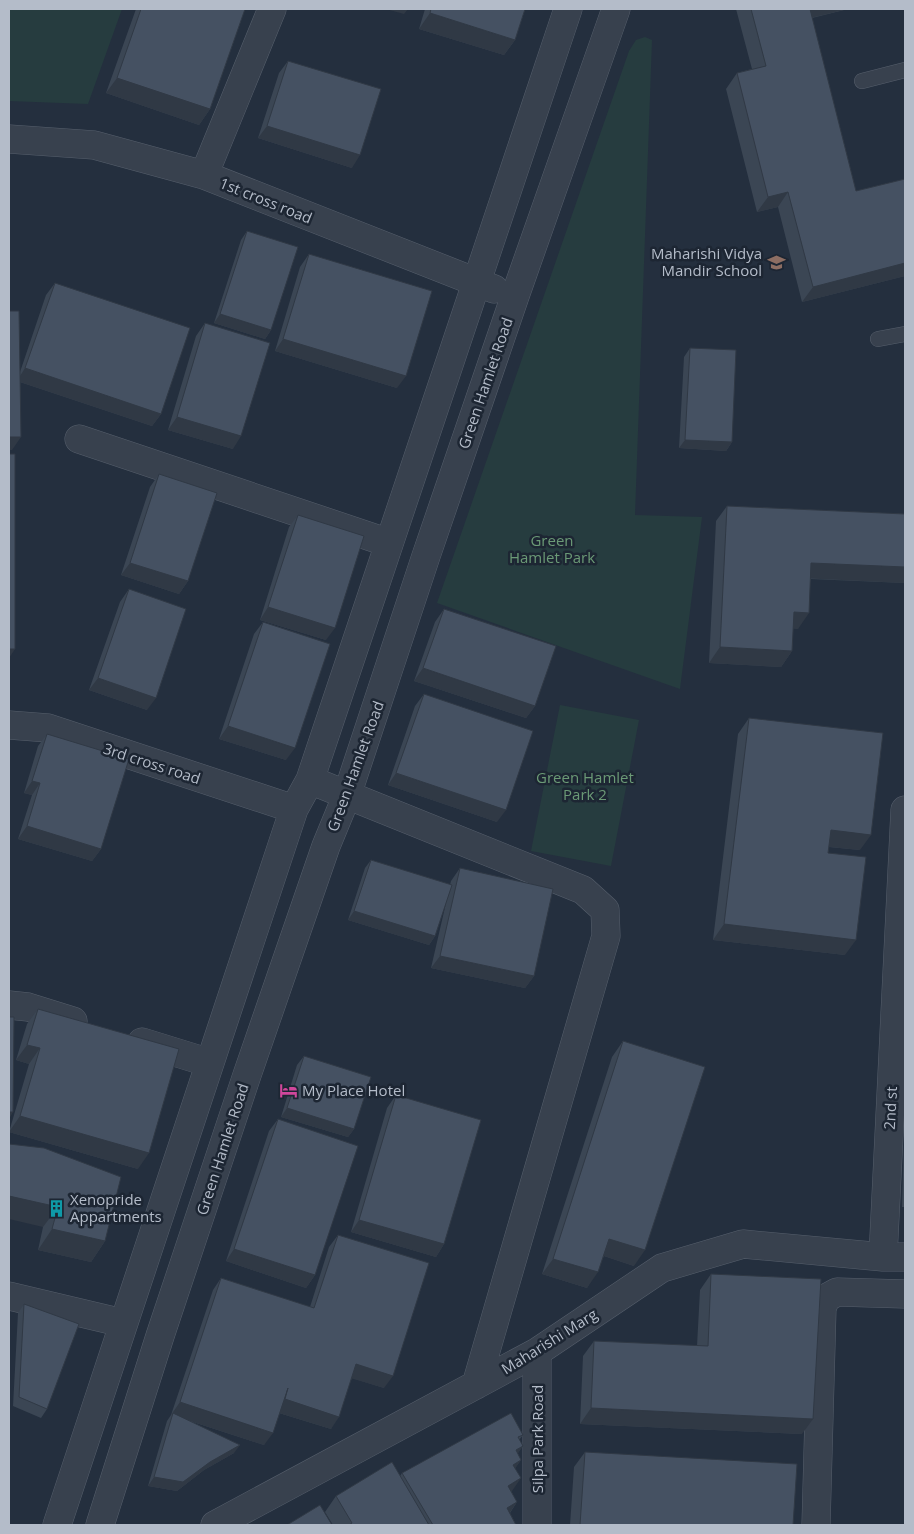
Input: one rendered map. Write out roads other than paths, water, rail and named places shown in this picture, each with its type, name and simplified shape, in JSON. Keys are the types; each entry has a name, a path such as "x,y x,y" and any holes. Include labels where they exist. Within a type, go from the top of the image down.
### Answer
{"street":[{"path":"204,174 272,9"},
{"path":"57,1525 294,809 310,780 568,9"},
{"name":"Green Hamlet Road","path":"100,1525 160,1336 247,1075 326,846 347,795 426,556 616,9"},
{"name":"1st cross road","path":"9,139 94,145 204,174 477,284 515,296"},
{"path":"79,439 389,543"},
{"name":"3rd cross road","path":"9,725 48,728 294,809"},
{"path":"310,780 583,890 605,910 606,936 476,1385"},
{"name":"2nd st","path":"894,1257 905,810"},
{"path":"9,1005 28,1007 210,1063"},
{"name":"Maharishi Marg","path":"215,1525 537,1352 662,1268 743,1244 894,1257"},
{"path":"816,1525 822,1308 826,1298 837,1292 905,1294"},
{"path":"9,1296 123,1323"},
{"name":"Silpa Park Road","path":"537,1352 537,1525"}],"lane":[{"path":"862,81 905,70"},
{"path":"878,339 905,334"}],"place":[{"name":"Maharishi Vidya Mandir School","path":"776,262"},
{"name":"My Place Hotel","path":"288,1090"},
{"name":"Xenopride Appartments","path":"56,1208"}],"park label":[{"name":"Green Hamlet Park","path":"552,548"},
{"name":"Green Hamlet Park 2","path":"585,786"}]}
